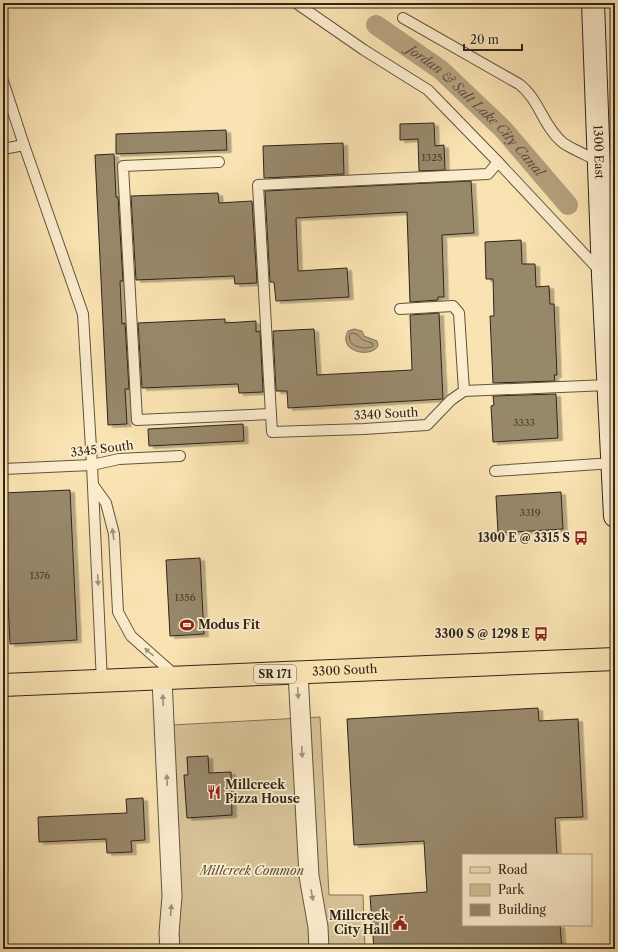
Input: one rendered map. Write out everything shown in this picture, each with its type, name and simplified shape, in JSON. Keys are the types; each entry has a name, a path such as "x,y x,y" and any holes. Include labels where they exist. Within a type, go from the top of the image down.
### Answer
{"main road":[{"name":"1300 East","path":"593,3 598,161 615,516"},
{"name":"3300 South","path":"3,685 170,679 468,664 615,659"}],"street":[{"path":"298,673 309,876 318,926 319,949"},
{"path":"170,679 172,896 169,933 170,949"}],"lane":[{"path":"296,3 364,50 428,90 498,162 603,275"},
{"path":"403,18 524,88 534,99 546,123 562,143 598,161"},
{"path":"3,81 83,314 92,465 102,682"},
{"path":"3,149 24,145"},
{"path":"218,162 123,166 136,420 271,414 258,185 488,174 498,162"},
{"path":"400,309 453,306 459,313 464,391 608,385"},
{"name":"3340 South","path":"271,414 272,432 427,425 451,400 464,391"},
{"name":"3345 South","path":"3,470 92,465 119,459 180,456"},
{"path":"495,471 613,463"},
{"path":"93,485 106,503 114,534 118,612 131,636 170,679"}],"green space":[{"name":"Millcreek Common","path":"320,717 329,895 363,895 365,949 179,949 172,725"}],"water":[{"path":"354,329 362,331 364,336 377,341 378,346 374,350 368,352 356,351 351,348 347,344 346,338 348,331"}],"building":[{"path":"434,123 435,146 444,145 445,170 419,171 418,139 400,140 400,124"},
{"path":"226,130 227,150 116,154 116,134"},
{"path":"343,143 344,174 264,178 263,146"},
{"path":"114,154 123,281 120,281 122,324 125,323 129,389 125,389 127,424 108,425 95,155"},
{"path":"471,181 474,233 442,235 444,297 438,297 438,300 410,302 407,212 296,218 298,271 347,268 349,297 276,301 274,282 270,282 265,191"},
{"path":"218,193 219,203 252,201 257,283 235,284 234,276 136,280 131,196"},
{"path":"521,240 522,264 535,264 536,287 549,286 550,304 554,304 557,375 554,375 555,381 493,383 490,316 494,316 493,279 486,279 485,242"},
{"path":"439,313 443,399 288,408 287,391 276,391 273,331 314,329 317,375 412,370 410,315"},
{"path":"225,319 225,323 256,321 256,332 260,331 263,392 239,393 238,384 142,388 138,323"},
{"path":"556,394 558,438 493,442 491,406 494,405 493,396"},
{"path":"243,424 244,441 149,446 148,429"},
{"path":"70,490 77,640 10,644 3,493"},
{"path":"561,492 563,529 498,533 496,496"},
{"path":"200,558 204,634 170,636 166,560"},
{"path":"538,708 539,721 578,719 583,817 555,818 557,854 462,854 462,926 560,926 562,949 374,949 370,896 427,892 424,841 354,845 347,719"},
{"path":"208,756 209,773 231,772 232,815 187,818 184,775 188,775 187,757"},
{"path":"143,798 145,840 131,841 132,852 107,853 106,839 39,842 38,817 127,813 126,799"}],"waterway":[{"name":"Jordan & Salt Lake City Canal","path":"376,25 441,70 503,129 568,205"}],"place":[{"name":"1300 E @ 3315 S","path":"581,538"},
{"name":"Modus Fit","path":"187,625"},
{"name":"3300 S @ 1298 E","path":"541,634"},
{"name":"Millcreek Pizza House","path":"214,792"},
{"name":"Millcreek City Hall","path":"400,923"}]}
